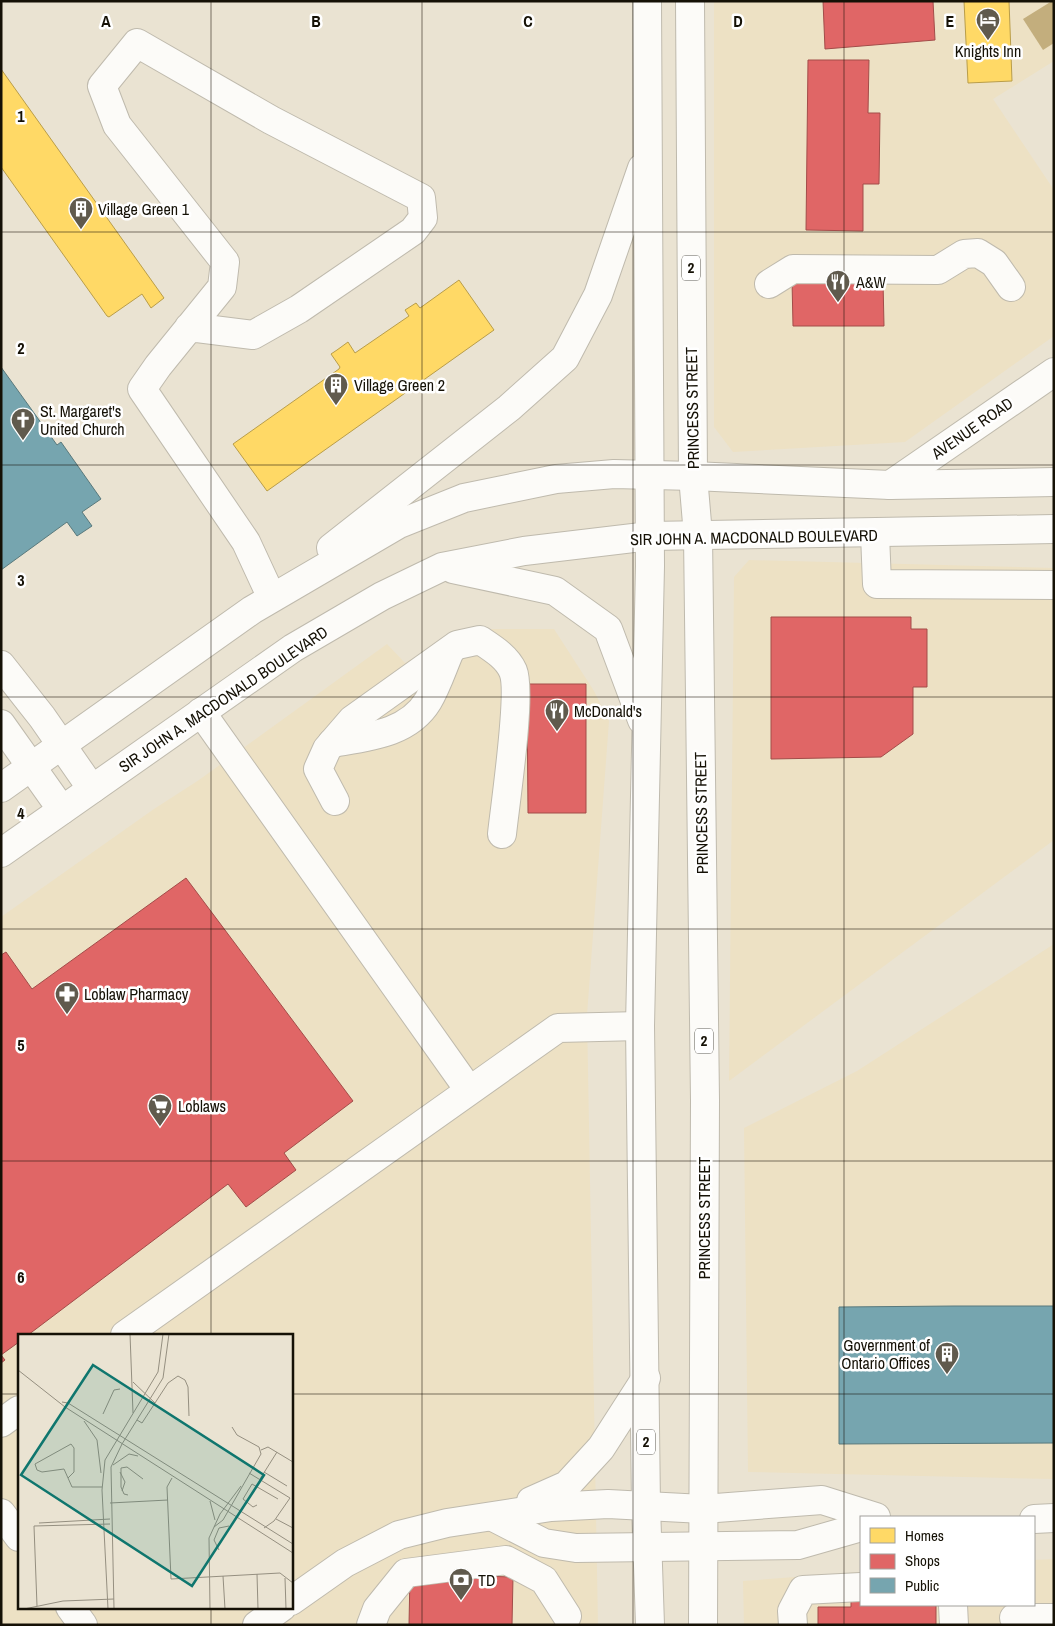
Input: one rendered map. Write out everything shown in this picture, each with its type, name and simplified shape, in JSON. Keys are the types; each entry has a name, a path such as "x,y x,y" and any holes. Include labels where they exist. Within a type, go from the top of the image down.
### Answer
{"main road":[{"name":"2","path":"647,1 650,146 648,475 650,536 648,734 640,1026 646,1378 646,1506 650,1625"},
{"name":"PRINCESS STREET","path":"690,1 693,476 698,536 704,1100 703,1625"},
{"path":"189,327 253,335 299,309 413,231 423,218 421,198 271,120 137,43 102,86 116,125 225,262 222,287 189,327 142,389 246,542 262,603"},
{"path":"1,788 262,603 509,408 565,358 598,295 650,146"},
{"path":"769,284 793,269 938,270 964,254 978,253 994,263 1011,287"},
{"name":"AVENUE ROAD","path":"890,485 1054,372"},
{"path":"262,603 399,524 464,498 556,478 614,474 890,485 1054,482"},
{"name":"SIR JOHN A. MACDONALD BOULEVARD","path":"1,853 293,648 382,596 442,567 524,551 650,536 1054,530"},
{"path":"875,534 878,584 1054,585"},
{"path":"442,567 555,591 608,629 648,734"},
{"path":"334,801 318,768 332,743 352,720 457,646 480,640 499,652 513,672 516,695 502,834"},
{"path":"1,665 62,745 92,789"},
{"path":"201,712 469,1090"},
{"path":"1,724 62,810"},
{"path":"127,1334 558,1028 640,1026"},
{"path":"493,1517 568,1485 601,1448 646,1378"},
{"path":"1,1423 18,1411"},
{"path":"292,1600 345,1563 399,1535 447,1523 551,1507 646,1506 703,1510 822,1500 873,1516"},
{"path":"1,1513 18,1536"},
{"path":"493,1517 544,1543 576,1548 798,1545 860,1527"},
{"path":"1035,1519 1054,1518"},
{"path":"371,1625 377,1609 406,1573 506,1560 544,1580 567,1616"},
{"path":"792,1625 792,1611 803,1590 860,1587"},
{"path":"953,1606 954,1625"},
{"path":"71,1608 83,1625"},
{"path":"258,1625 281,1608"},
{"path":"1014,1616 1054,1618"}],"shaded area":[{"path":"714,1 1054,1 1054,61 993,99 1054,190 1054,336 905,442 733,452 714,427"},
{"path":"1054,1 1054,43 1043,50 1023,19"},
{"path":"749,560 1054,568 1054,840 729,1081 734,577"},
{"path":"459,629 554,629 594,691 609,721 587,1015 598,1625 1,1625 1,917 154,809 199,780 387,644 405,663"},
{"path":"1054,944 1054,1479 748,1472 744,1128 857,1071"},
{"path":"1054,1559 1054,1625 744,1625 743,1581 860,1572 860,1606 1035,1606 1035,1560"}],"building: Homes":[{"name":"Knights Inn","path":"964,1 1009,1 1012,81 968,83"},
{"name":"Village Green 1","path":"1,69 164,298 151,308 142,294 109,317 107,316 1,167"},
{"name":"Village Green 2","path":"459,280 494,330 267,491 233,444 339,369 340,367 331,354 348,342 355,353 409,316 405,310 416,303 420,308"}],"building: Shops":[{"path":"823,1 933,1 935,40 825,49"},
{"path":"808,60 869,60 868,113 880,113 879,184 863,184 863,231 806,230"},
{"name":"A&W","path":"792,280 883,281 884,326 793,326"},
{"path":"771,617 911,617 911,629 927,629 927,687 913,687 913,734 881,757 771,759"},
{"name":"McDonald's","path":"527,684 586,684 586,813 528,813"},
{"name":"Loblaws","path":"186,878 353,1101 284,1153 296,1170 246,1207 228,1184 29,1334 18,1334 18,1343 1,1355 1,955 6,952 32,989"},
{"path":"1,1355 5,1360 1,1363"},
{"name":"TD","path":"410,1574 513,1577 512,1625 409,1625"},
{"path":"851,1598 860,1598 860,1606 936,1606 936,1625 818,1625 818,1607 851,1607"}],"building: Public":[{"name":"St. Margaret's United Church","path":"1,367 57,445 61,442 101,499 82,512 92,526 77,536 67,522 1,570"},
{"name":"Government of Ontario Offices","path":"1054,1306 1054,1443 839,1444 839,1307"}],"place":[{"name":"Knights Inn","path":"988,41"},
{"name":"Village Green 1","path":"81,230"},
{"name":"A&W","path":"838,303"},
{"name":"Village Green 2","path":"336,406"},
{"name":"St. Margaret's United Church","path":"23,441"},
{"name":"McDonald's","path":"557,732"},
{"name":"Loblaw Pharmacy","path":"67,1015"},
{"name":"Loblaws","path":"160,1127"},
{"name":"Government of Ontario Offices","path":"947,1375"},
{"name":"TD","path":"461,1601"}]}
